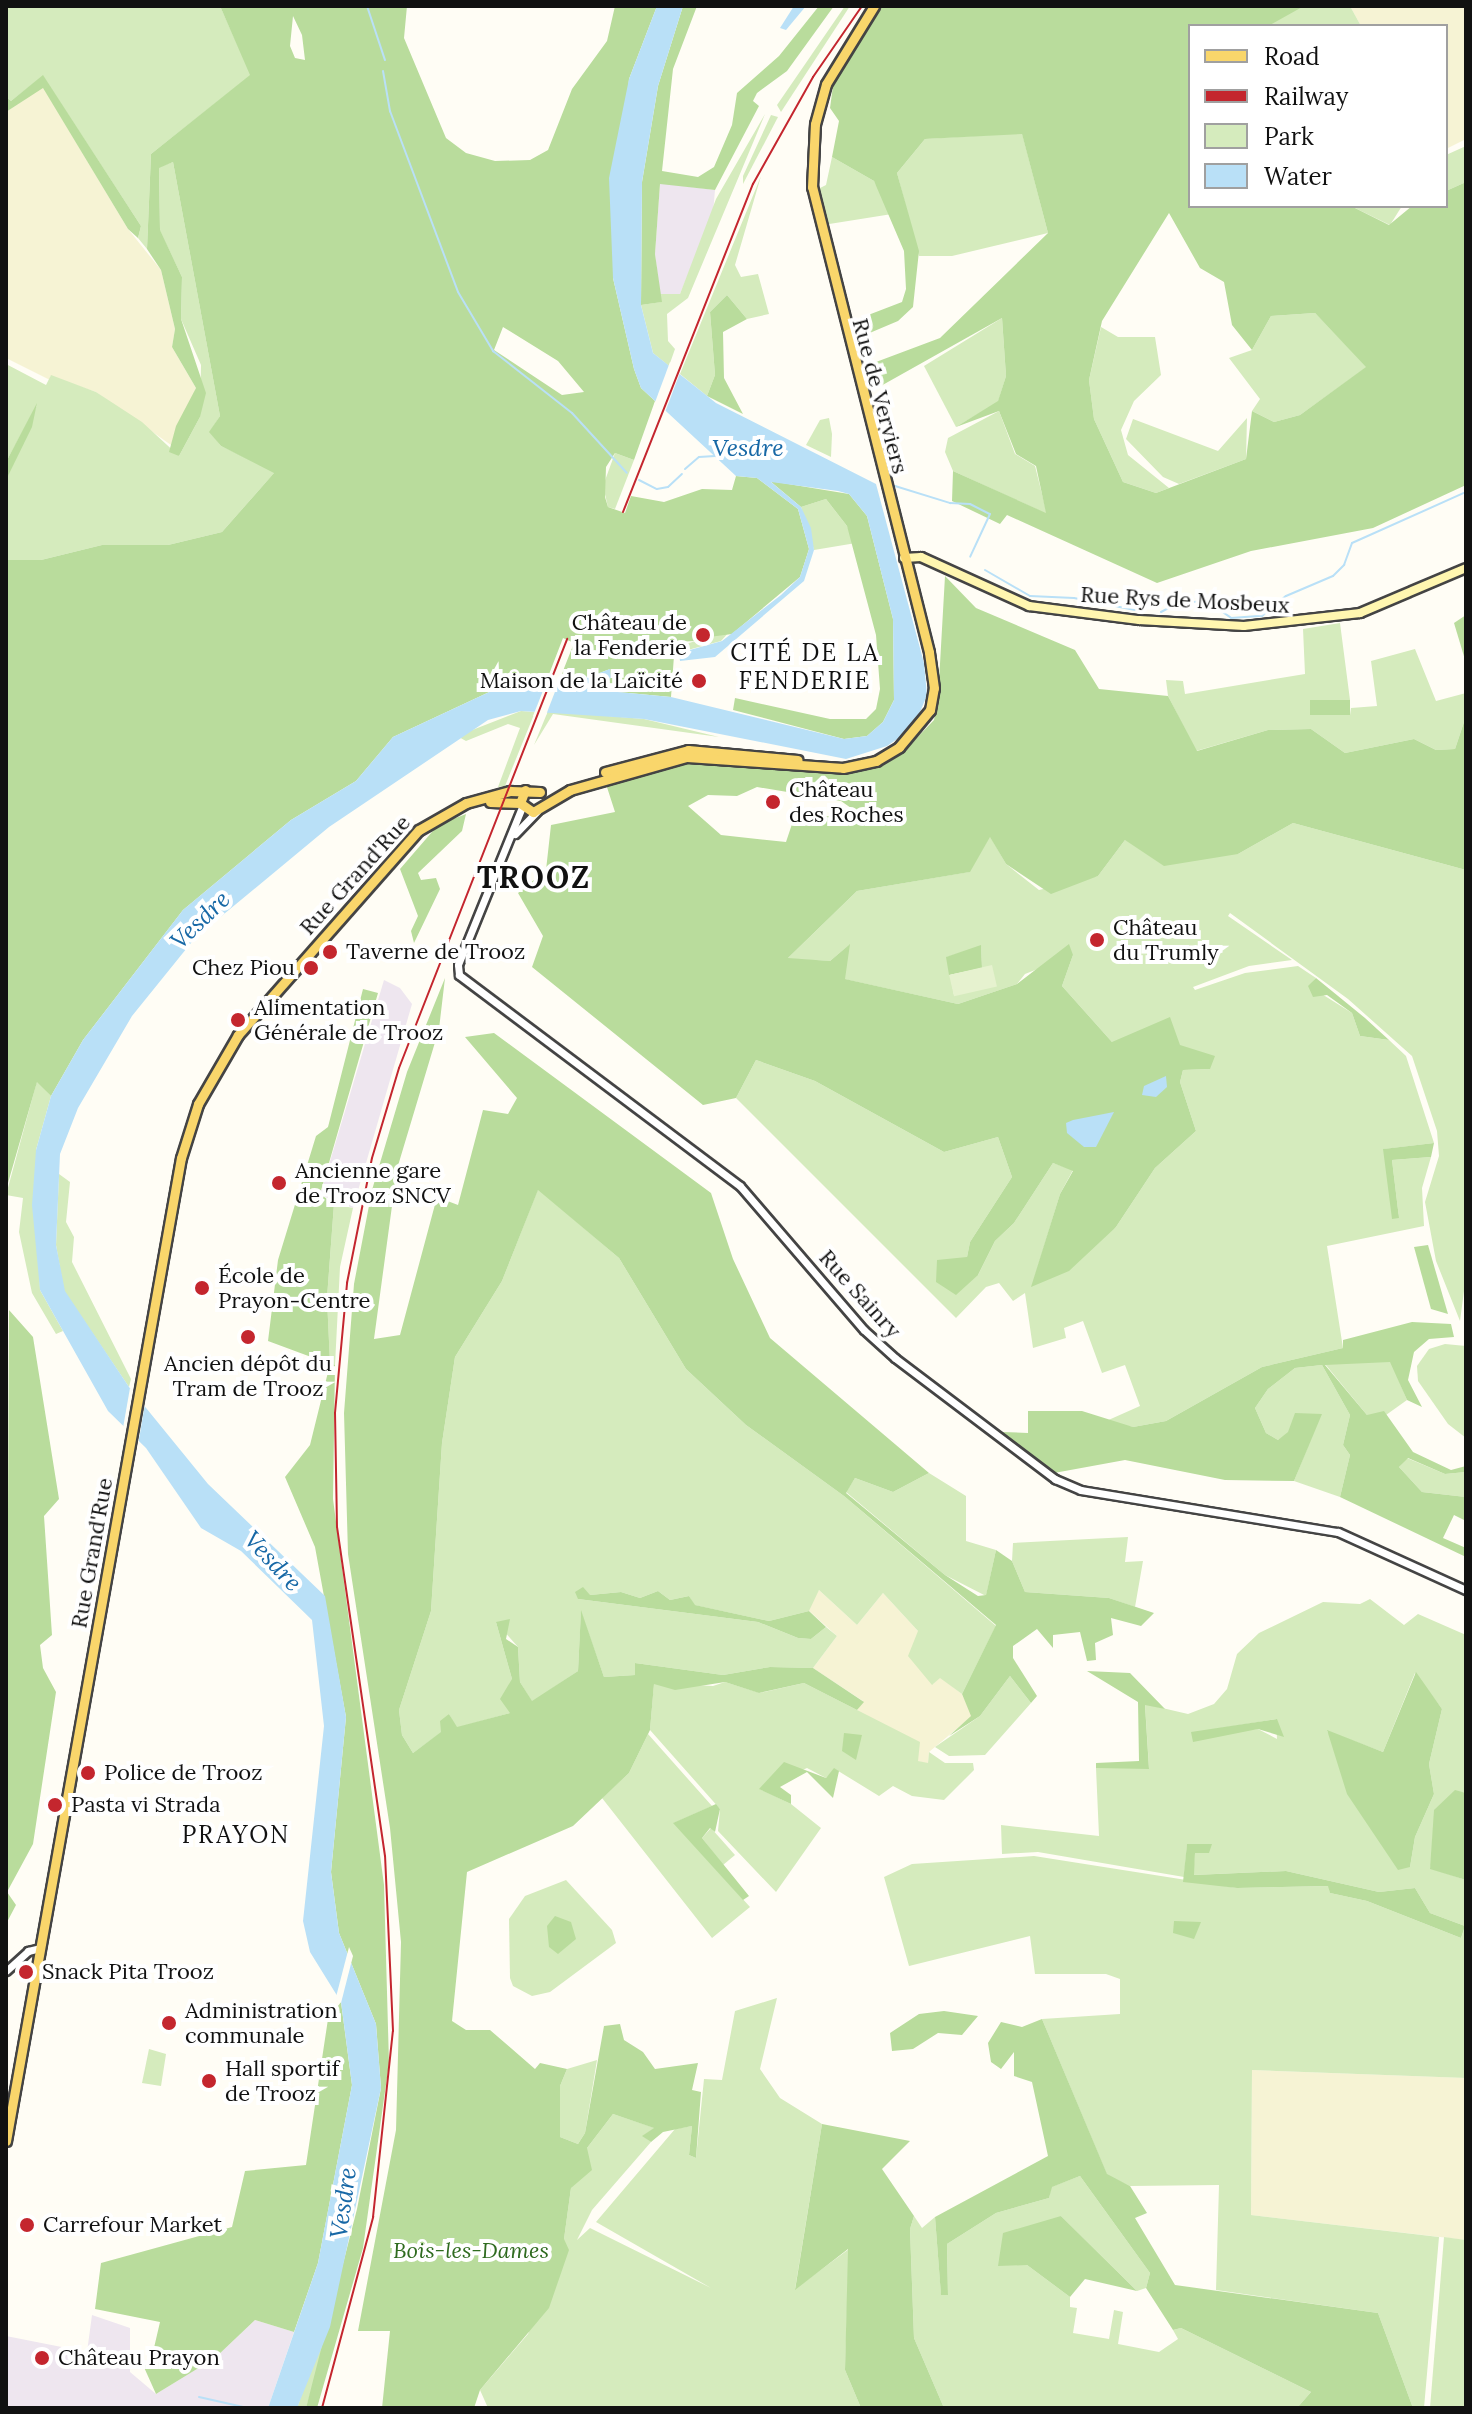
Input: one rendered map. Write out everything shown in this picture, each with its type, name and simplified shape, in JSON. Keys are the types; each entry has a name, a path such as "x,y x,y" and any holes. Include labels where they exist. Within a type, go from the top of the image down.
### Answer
{"main road":[{"name":"Rue de Verviers","path":"542,796 646,758 688,750 854,765 886,755 913,736 933,700 934,674 812,187 815,124 826,84 874,6"},
{"name":"Rue Rys de Mosbeux","path":"904,558 921,557 1029,606 1126,619 1244,626 1360,613 1466,568"},
{"name":"Rue Grand'Rue","path":"6,2141 187,1135 222,1056 431,820 459,805 525,790 542,796"},
{"path":"521,805 525,790"},
{"path":"537,811 542,796"},
{"name":"Rue Grand'Rue","path":"273,995 435,824 498,800 537,811"}],"street":[{"name":"Rue Sainry","path":"521,805 458,965 459,975 740,1186 864,1330 895,1358 1055,1479 1081,1490 1338,1532 1466,1590"},
{"name":"Rue Sainry","path":"506,845 537,811"},
{"path":"6,1971 28,1951 40,1948"}],"shaded area":[{"path":"1350,6 1466,6 1466,139 1448,148 1448,24 1360,24"},
{"path":"43,87 128,229 161,270 175,329 172,347 196,388 171,445 96,392 50,376 50,380 6,358 6,112"},
{"path":"660,183 715,190 713,213 680,294 660,294 655,254"},
{"path":"384,980 400,988 412,1004 353,1208 320,1195"},
{"path":"819,1590 857,1625 883,1593 918,1631 933,1684 940,1677 962,1694 972,1716 929,1752 928,1764 917,1761 857,1710 863,1701 813,1668 837,1636 806,1608"},
{"path":"1252,2070 1466,2078 1466,2240 1251,2215"},
{"path":"92,2315 130,2328 130,2372 156,2394 215,2358 255,2320 294,2332 268,2408 6,2408 6,2336 87,2352"}],"green space":[{"path":"6,6 220,6 251,75 151,154 147,249 138,238 141,226 43,76 11,101 6,97"},
{"path":"220,6 407,6 404,38 446,138 466,153 495,161 530,160 548,150 572,89 607,41 615,6 657,6 629,79 613,278 634,369 641,388 655,401 634,460 615,453 606,467 605,497 608,507 625,513 631,496 664,502 702,489 732,490 736,476 757,478 798,509 809,549 800,577 732,634 709,637 707,627 699,629 695,641 675,642 671,697 586,689 610,669 589,677 561,676 574,643 563,638 548,677 500,687 393,737 356,781 291,820 183,910 83,1040 51,1096 37,1082 6,1190 6,560 41,560 102,545 168,545 222,532 274,473 221,446 209,432 220,416 173,162 159,168 160,230 182,277 181,319 206,393 200,417 179,456 169,452 176,426 196,388 172,347 175,329 161,270 147,249 151,154 250,75","holes":["293,16 302,35 305,60 295,58 290,46","503,327 558,361 584,392 562,395 494,350"]},
{"path":"683,6 697,6 673,69 662,171 698,177 714,167 732,125 737,93 779,56 819,6 834,6 787,71 757,93 753,101 759,106 715,190 660,184 655,254 662,302 641,305 642,182 658,86"},
{"path":"845,6 850,6 781,112 777,105"},
{"path":"881,6 1304,6 1272,24 1188,24 1188,208 1355,208 1389,225 1410,208 1448,208 1448,190 1466,182 1466,485 1373,528 1251,551 1157,583 1007,515 1000,524 952,501 953,471 1046,513 1036,466 1016,454 999,411 956,427 998,401 1006,376 1002,318 879,387 866,390 860,368 940,338 1048,233 1022,134 925,139 897,173 919,251 913,307 898,321 853,340 850,322 902,302 906,289 904,251 874,181 832,157 839,121 830,108 833,86 846,55","holes":["1169,213 1200,268 1224,282 1232,325 1252,350 1271,316 1315,313 1366,367 1300,415 1274,422 1252,411 1246,459 1156,493 1123,482 1094,419 1089,380 1102,321"]},
{"path":"1304,6 1350,6 1360,24 1267,24"},
{"path":"43,75 141,226 138,238 128,229 43,88 6,112 6,97 11,101"},
{"path":"765,114 688,298 667,314 668,341 675,349 669,366 653,353 641,305 661,302 660,294 680,294 716,199"},
{"path":"771,115 778,117 743,184 743,176"},
{"path":"1022,133 1048,233 952,256 919,256 897,173 925,139"},
{"path":"1466,146 1466,182 1448,190 1448,154"},
{"path":"832,157 874,181 892,214 823,225 816,190 826,185"},
{"path":"173,162 220,416 210,432 221,446 275,472 222,532 168,545 102,545 41,560 6,560 6,480 37,405 6,462 6,364 46,385 51,375 96,392 142,422 179,456 200,417 201,365 181,319 182,277 160,231 159,167"},
{"path":"761,176 735,265 741,277 758,274 769,314 747,319 727,295 710,312 715,375 707,396 680,374"},
{"path":"1355,208 1401,208 1390,225"},
{"path":"727,295 747,319 723,332 724,378 743,414 707,396 715,375 710,312"},
{"path":"1315,313 1367,367 1300,415 1274,422 1252,411 1260,399 1229,358 1252,350 1271,316"},
{"path":"1002,318 1006,376 998,402 956,427 924,366"},
{"path":"1101,327 1118,337 1155,337 1161,375 1134,401 1121,430 1128,455 1169,488 1156,493 1123,482 1094,419 1089,380"},
{"path":"37,403 32,427 6,480 6,462"},
{"path":"999,411 1015,454 1035,466 1047,514 953,471 945,452 948,438"},
{"path":"829,418 831,457 806,445 820,420"},
{"path":"1247,418 1246,459 1179,484 1163,477 1126,439 1133,419 1218,451"},
{"path":"615,453 634,460 615,509 608,507 603,486"},
{"path":"770,481 849,494 867,516 893,619 894,700 883,722 867,736 844,739 733,710 735,698 830,719 866,719 876,709 880,689 876,635 847,526 826,499 801,507"},
{"path":"826,499 856,543 814,550 801,507"},
{"path":"945,576 976,608 1075,650 1099,689 1168,696 1197,751 1268,730 1311,729 1345,753 1414,739 1436,750 1455,749 1466,716 1466,870 1293,823 1238,854 1164,866 1125,840 1098,876 1051,894 1006,864 990,837 970,872 857,891 788,958 830,961 850,944 845,979 958,1004 1017,984 1069,944 1073,955 1062,986 1112,1042 1170,1017 1180,1045 1215,1056 1210,1069 1183,1070 1180,1082 1196,1131 1155,1168 1116,1227 1069,1271 1031,1287 1060,1194 1073,1171 1053,1163 1014,1223 995,1241 978,1275 956,1295 936,1282 937,1260 967,1257 970,1242 1012,1177 998,1137 944,1152 815,1081 756,1060 736,1098 703,1105 532,967 543,936 518,893 546,870 551,825 615,812 605,781 668,764 717,759 836,774 872,768 910,745 934,720","holes":["757,787 841,801 851,808 846,817 795,815 786,842 721,835 688,806 708,795 737,796"]},
{"path":"1466,615 1466,663 1454,623"},
{"path":"1340,623 1350,700 1311,705 1350,715 1351,708 1377,706 1371,661 1415,649 1436,701 1466,693 1466,716 1455,749 1436,750 1414,739 1345,753 1311,729 1268,730 1196,751 1168,696 1166,680 1183,681 1185,694 1305,674 1303,629"},
{"path":"730,631 721,641 673,654 682,645"},
{"path":"1310,700 1350,700 1350,715 1310,715"},
{"path":"521,711 535,712 505,786 498,787 520,728 508,724 466,741 457,736"},
{"path":"548,711 644,719 719,737 553,714 534,745"},
{"path":"466,814 462,831 418,873 421,880 436,878 440,889 414,943 411,931 418,916 400,869 438,825"},
{"path":"1293,823 1466,870 1466,1276 1460,1321 1436,1261 1425,1202 1439,1156 1437,1131 1412,1056 1348,999 1230,913 1228,916 1292,960 1249,966 1193,987 1195,990 1245,973 1298,966 1316,978 1309,986 1352,1013 1360,1036 1389,1040 1406,1056 1434,1143 1384,1149 1399,1218 1392,1160 1431,1157 1422,1188 1424,1226 1327,1246 1343,1348 1262,1367 1166,1421 1133,1427 1104,1422 1140,1406 1125,1365 1102,1373 1083,1321 1064,1328 1066,1338 1033,1348 1025,1293 1013,1301 999,1283 986,1287 956,1318 736,1098 756,1060 815,1081 944,1152 998,1137 1012,1177 970,1242 967,1257 978,1275 995,1241 1014,1223 1053,1163 1073,1170 1060,1194 1032,1286 1116,1227 1155,1168 1196,1131 1180,1082 1183,1070 1210,1069 1112,1042 1062,986 1073,955 1025,974 1017,984 958,1004 844,979 849,945 830,961 787,959 857,891 969,872 990,836 1006,864 1039,890 1098,876 1125,840 1238,854","holes":["981,946 982,968 992,966 954,995 947,957"]},
{"path":"981,945 982,968 949,975 946,957"},
{"path":"992,965 997,986 954,996 949,975"},
{"name":"Bois-les-Dames","path":"445,978 439,1029 397,1169 374,1339 400,1335 437,1197 458,1205 483,1110 508,1114 517,1098 465,1037 494,1033 711,1193 733,1259 770,1338 929,1473 893,1492 855,1478 846,1493 945,1575 978,1596 986,1595 996,1550 1012,1561 1025,1592 1109,1598 1154,1613 1141,1626 1111,1618 1113,1635 1095,1643 1096,1660 1087,1661 1080,1632 1053,1635 1053,1648 1037,1629 1013,1646 1013,1658 1037,1696 1031,1703 1010,1676 980,1716 949,1736 971,1716 962,1694 996,1625 844,1496 746,1425 686,1369 619,1258 538,1190 502,1281 455,1357 442,1443 431,1611 399,1710 402,1735 413,1753 441,1732 440,1721 449,1714 457,1727 510,1713 500,1699 512,1679 496,1622 510,1619 506,1639 518,1647 520,1682 532,1701 578,1671 581,1610 604,1677 635,1675 635,1663 723,1675 770,1667 813,1668 864,1702 857,1710 804,1683 759,1693 725,1682 675,1690 654,1684 650,1730 629,1773 573,1826 467,1872 452,2021 466,2030 490,2030 535,2069 540,2063 567,2069 560,2086 560,2137 578,2144 585,2133 604,2026 620,2024 624,2040 643,2052 655,2069 698,2063 692,2090 701,2092 696,2158 689,2155 692,2126 663,2132 651,2142 642,2136 654,2128 613,2114 587,2148 592,2170 571,2188 564,2239 569,2250 549,2308 480,2390 474,2408 382,2408 390,2331 358,2331 396,2130 401,1942 390,1828 348,1554 344,1413 354,1284 372,1190 407,1072"},
{"path":"1316,978 1389,1040 1360,1036 1352,1013 1327,995 1313,997 1308,986"},
{"path":"363,989 378,993 320,1194 334,1204 327,1298 330,1363 335,1365 333,1499 384,1885 389,2063 363,2248 317,2408 306,2408 357,2209 381,2088 376,2024 339,1933 331,1872 346,1717 315,1547 285,1477 310,1445 330,1364 268,1341 278,1260 316,1136 328,1127"},
{"path":"37,1081 51,1096 36,1150 40,1290 63,1331 56,1334 32,1293 19,1232 23,1198 6,1195"},
{"path":"1434,1143 1431,1157 1392,1160 1399,1218 1392,1219 1383,1149"},
{"path":"59,1174 70,1182 66,1222 74,1237 72,1262 131,1379 129,1387 64,1291 56,1245"},
{"path":"538,1189 619,1258 686,1369 746,1425 844,1496 996,1626 962,1694 940,1678 932,1685 908,1656 918,1631 883,1593 857,1625 819,1590 809,1611 769,1621 694,1605 689,1596 670,1600 658,1591 640,1598 621,1592 590,1595 578,1599 758,1622 798,1638 811,1639 826,1627 837,1636 813,1668 770,1667 723,1675 635,1663 635,1675 604,1677 581,1612 578,1671 532,1702 520,1682 518,1647 496,1622 512,1679 510,1713 456,1728 449,1714 442,1732 413,1753 402,1735 399,1710 431,1611 442,1443 455,1357 502,1281"},
{"path":"334,1204 353,1208 340,1267 335,1365 330,1364 327,1298"},
{"path":"1428,1245 1448,1314 1431,1309 1414,1247"},
{"path":"9,1310 33,1337 59,1499 44,1516 52,1635 40,1645 43,1668 56,1692 33,1844 7,1892 16,1905 6,1924"},
{"path":"1412,1322 1451,1324 1454,1337 1429,1339 1414,1352 1408,1380 1422,1407 1407,1400 1390,1362 1325,1365 1367,1415 1384,1411 1413,1452 1451,1470 1466,1466 1466,1472 1445,1474 1408,1458 1399,1467 1422,1492 1466,1497 1466,1521 1454,1515 1443,1538 1466,1548 1466,1557 1340,1497 1350,1455 1343,1445 1350,1415 1322,1365 1295,1368 1268,1389 1255,1408 1266,1433 1278,1440 1288,1432 1295,1413 1322,1414 1294,1481 1225,1480 1125,1460 1054,1473 1002,1432 1028,1433 1028,1411 1082,1411 1133,1427 1166,1421 1262,1367 1343,1348 1343,1340"},
{"path":"1445,1344 1466,1346 1466,1438 1448,1424 1418,1381 1417,1366 1429,1349"},
{"path":"1354,1360 1391,1362 1407,1400 1386,1415 1367,1415 1325,1364"},
{"path":"1322,1365 1350,1415 1343,1445 1350,1455 1340,1497 1294,1481 1321,1414 1278,1440 1266,1433 1255,1408 1268,1389 1295,1368"},
{"path":"1407,1458 1445,1474 1466,1472 1466,1497 1422,1492 1399,1467"},
{"path":"929,1473 966,1496 966,1541 996,1550 986,1596 945,1575 846,1492 855,1478 893,1492"},
{"path":"1128,1537 1125,1562 1143,1561 1135,1607 1109,1598 1025,1592 1012,1561 1013,1543"},
{"path":"583,1587 590,1595 621,1592 640,1598 658,1591 670,1600 689,1596 695,1605 769,1621 809,1611 826,1627 811,1639 798,1638 758,1622 578,1599 575,1592"},
{"path":"1370,1599 1404,1625 1418,1614 1466,1635 1466,1793 1455,1791 1430,1868 1466,1880 1466,2078 1252,2070 1251,2215 1439,2237 1424,2408 1413,2408 1378,2313 1216,2290 1219,2185 1130,2186 1107,2175 1042,2019 1120,2014 1120,1979 1106,1974 1035,1974 1030,1936 909,1966 884,1877 912,1864 1034,1856 1237,1888 1329,1886 1330,1893 1367,1901 1461,1938 1465,1926 1430,1913 1415,1888 1379,1892 1286,1871 1193,1875 1195,1853 1211,1844 1187,1845 1184,1877 1038,1852 1002,1854 1001,1825 1099,1836 1096,1768 1149,1768 1145,1704 1188,1714 1214,1704 1227,1689 1237,1654 1259,1633 1323,1602 1360,1604","holes":["1415,1673 1442,1709 1429,1764 1434,1794 1415,1837 1410,1867 1327,1731 1383,1752","1276,1719 1277,1739 1258,1729 1191,1733"]},
{"path":"1087,1671 1130,1673 1165,1709 1145,1705 1149,1769 1096,1768 1096,1763 1139,1761 1138,1702"},
{"path":"1416,1672 1442,1709 1429,1764 1434,1794 1415,1837 1410,1867 1398,1870 1347,1794 1327,1730 1383,1752"},
{"path":"1010,1676 1031,1703 985,1755 949,1756 935,1747 980,1716"},
{"path":"725,1682 760,1693 804,1683 920,1742 918,1761 928,1763 929,1752 945,1763 973,1763 974,1770 944,1800 912,1796 893,1786 879,1796 835,1769 826,1778 807,1768 760,1789 791,1804 821,1828 776,1892 718,1831 720,1809 650,1730 654,1683 713,1686"},
{"path":"1277,1719 1284,1737 1258,1729 1193,1742 1191,1732"},
{"path":"844,1733 862,1735 856,1760 842,1751"},
{"path":"648,1734 712,1806 674,1823 750,1907 712,1938 602,1798 629,1773"},
{"path":"784,1762 826,1778 834,1768 839,1771 833,1798 807,1772 780,1787 791,1795 791,1804 759,1789"},
{"path":"1455,1790 1466,1793 1466,1880 1430,1869 1434,1810"},
{"path":"716,1804 720,1809 715,1832 710,1828 702,1838 749,1896 743,1900 673,1823"},
{"path":"711,1828 735,1855 723,1865 702,1838"},
{"path":"1187,1844 1212,1844 1209,1853 1195,1853 1194,1875 1286,1871 1379,1892 1415,1888 1430,1913 1465,1926 1461,1938 1367,1901 1330,1893 1328,1886 1237,1888 1183,1882"},
{"path":"566,1880 612,1930 616,1943 550,1992 532,1996 513,1986 510,1978 509,1919 525,1896"},
{"path":"555,1916 571,1922 576,1939 558,1954 549,1947 547,1926"},
{"path":"1174,1921 1201,1922 1194,1939 1173,1933"},
{"path":"777,1998 760,2069 780,2098 822,2124 795,2289 849,2249 845,2370 861,2408 488,2408 480,2390 528,2334 564,2239 571,2188 587,2148 613,2114 655,2128 643,2136 651,2142 592,2210 577,2240 590,2228 711,2288 596,2222 675,2129 692,2126 689,2155 696,2158 704,2079 722,2080 735,2011"},
{"path":"341,2002 352,2085 318,2263 294,2332 255,2320 215,2358 156,2394 143,2365 150,2365 160,2322 95,2309 101,2263 232,2227 245,2171 306,2165 328,2019"},
{"path":"944,2011 978,2016 962,2035 938,2033 913,2049 892,2051 890,2033 919,2014"},
{"path":"1042,2019 1107,2174 1130,2186 1147,2213 1135,2218 1175,2285 1378,2313 1413,2408 1297,2408 1311,2392 1181,2328 1173,2330 1146,2288 1150,2273 1080,2176 1052,2187 1049,2198 996,2213 947,2244 948,2295 941,2295 935,2217 1048,2156 1032,2082 1014,2076 1014,2052 1001,2069 991,2062 988,2043 1001,2022 1022,2027"},
{"path":"149,2049 166,2054 161,2086 142,2083"},
{"path":"597,2060 585,2133 578,2144 560,2137 560,2086 567,2069"},
{"path":"822,2124 910,2141 882,2169 914,2216 910,2229 914,2338 944,2408 861,2408 845,2370 848,2249 795,2290"},
{"path":"1080,2176 1150,2273 1146,2288 1137,2291 1061,2216 1027,2265 1070,2297 1070,2307 1077,2308 1073,2333 1109,2339 1114,2310 1123,2312 1118,2344 1159,2352 1178,2339 1173,2330 1181,2328 1311,2392 1297,2408 944,2408 914,2338 910,2229 914,2216 922,2228 935,2217 941,2294 948,2294 947,2244 996,2213 1049,2198 1051,2187"},
{"path":"1061,2216 1137,2291 1085,2279 1070,2297 1027,2265 998,2266 1003,2233"},
{"path":"1444,2237 1466,2240 1466,2408 1430,2408"},
{"path":"330,2327 306,2408 297,2408 319,2346"}],"water":[{"name":"Vesdre","path":"657,6 683,6 658,86 642,182 641,305 653,353 716,403 876,484 924,663 927,695 918,717 906,733 887,746 846,759 644,719 521,711 488,720 329,827 195,938 132,1016 78,1108 60,1154 56,1245 65,1291 129,1387 208,1484 325,1596 346,1717 331,1872 339,1933 376,2024 381,2088 330,2327 297,2408 268,2408 318,2263 352,2085 341,2002 310,1952 303,1921 324,1726 312,1620 241,1551 201,1528 146,1448 108,1411 40,1290 32,1205 36,1150 51,1096 83,1040 183,910 291,820 356,781 393,737 500,687 566,675 589,677 610,669 611,678 586,689 671,697 844,739 867,736 883,722 894,700 893,619 867,516 849,494 771,482 801,507 811,528 814,550 804,581 715,657 680,661 679,653 722,641 781,595 800,577 809,549 798,509 757,478 736,476 641,388 634,369 613,278 609,178 629,79"},
{"path":"794,6 806,6 786,30 780,28"},
{"path":"1166,1076 1167,1087 1156,1097 1142,1095 1144,1086"},
{"path":"1114,1112 1096,1147 1084,1147 1067,1133 1066,1123"}],"pier":[{"path":"670,362 681,370 664,415 654,405"},
{"path":"563,671 546,715 533,716 550,673"},
{"path":"130,1388 145,1404 138,1445 123,1428"},
{"path":"349,1947 353,1956 341,2003 336,1997"}],"waterway":[{"path":"367,6 385,60"},
{"path":"383,71 390,111 458,292 493,351 572,413 627,473"},
{"path":"685,469 699,457 715,456"},
{"path":"639,480 657,489 668,487 682,474"},
{"path":"895,486 950,503 970,504 990,514 970,557"},
{"path":"1161,612 1178,603 1207,601 1231,618 1262,616 1286,596 1333,576 1344,565 1352,543 1466,492"},
{"path":"985,570 1030,596 1074,598 1135,610"},
{"path":"199,2397 248,2408"}],"railway":[{"path":"623,512 753,184 813,77 862,6"},
{"path":"322,2408 373,2217 393,2031 385,1856 337,1527 335,1413 347,1283 372,1158 399,1068 567,639"}],"place":[{"name":"Château de la Fenderie","path":"703,635"},
{"name":"Maison de la Laïcité","path":"699,681"},
{"name":"Château des Roches","path":"773,802"},
{"name":"Château du Trumly","path":"1097,940"},
{"name":"Taverne de Trooz","path":"330,952"},
{"name":"Chez Piou","path":"311,968"},
{"name":"Alimentation Générale de Trooz","path":"238,1020"},
{"name":"Ancienne gare de Trooz SNCV","path":"279,1183"},
{"name":"École de Prayon-Centre","path":"202,1288"},
{"name":"Ancien dépôt du Tram de Trooz","path":"248,1337"},
{"name":"Police de Trooz","path":"88,1773"},
{"name":"Pasta vi Strada","path":"55,1805"},
{"name":"Snack Pita Trooz","path":"26,1972"},
{"name":"Administration communale","path":"169,2023"},
{"name":"Hall sportif de Trooz","path":"209,2081"},
{"name":"Carrefour Market","path":"27,2225"},
{"name":"Château Prayon","path":"42,2358"}],"district":[{"name":"CITÉ DE LA FENDERIE","path":"805,667"},
{"name":"TROOZ","path":"534,877"},
{"name":"PRAYON","path":"236,1835"}]}
